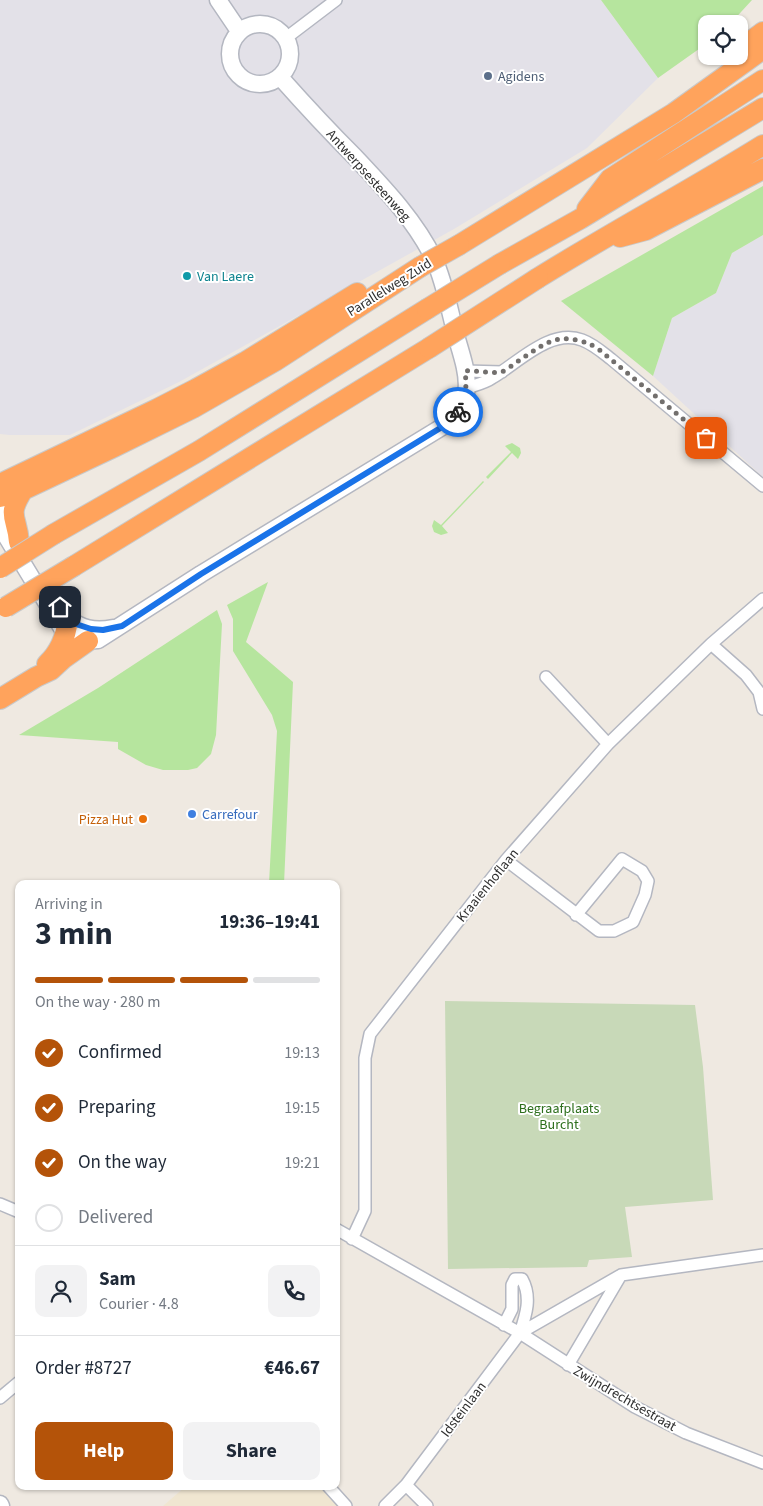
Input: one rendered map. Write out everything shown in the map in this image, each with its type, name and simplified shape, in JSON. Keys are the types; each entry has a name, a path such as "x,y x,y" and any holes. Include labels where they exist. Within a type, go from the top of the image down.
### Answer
{"highway":[{"path":"748,43 763,32"},
{"name":"Parallelweg Zuid","path":"0,484 196,389 245,362 336,305 418,263 674,112 763,50"},
{"name":"Parallelweg Zuid","path":"456,241 676,97 719,65"},
{"path":"580,219 610,179 763,80"},
{"path":"0,568 54,534 199,451 500,264 580,219 763,108"},
{"path":"3,608 430,348 591,245 717,174 763,145"},
{"path":"591,245 646,230 763,169"},
{"name":"Parallelweg Zuid","path":"0,497 23,490 158,426 238,383 418,263"},
{"path":"0,476 17,470 37,467"},
{"path":"19,542 19,531 13,512 15,502 23,490"},
{"path":"36,677 55,656 67,626"},
{"path":"0,699 51,670 88,641"}],"street":[{"path":"218,0 239,31"},
{"path":"286,38 336,0"},
{"path":"252,24 266,24 279,29 286,38 290,47 290,60 285,71 280,76 270,82 257,84 246,81 235,71 229,54 230,45 239,31 252,24"},
{"name":"Antwerpsesteenweg","path":"280,76 387,191 405,212 424,242 438,271 465,371 467,388"},
{"path":"0,526 67,626 80,641 98,640 201,574 442,427 458,412 464,402 467,388 490,380 545,344 568,338 584,341 596,347 763,486"},
{"path":"465,371 502,372"},
{"path":"0,511 67,626"},
{"name":"Kraaienhoflaan","path":"352,1239 365,1211 365,1058 370,1034 506,860 608,744 711,644 763,599"},
{"path":"67,626 79,625 103,630 122,626"},
{"path":"711,644 746,675 759,692 763,709"},
{"path":"546,676 608,744"},
{"path":"506,860 576,915 599,931 614,931 633,922 645,895 648,881 642,871 622,859 576,915"},
{"path":"0,1204 15,1210"},
{"name":"Zwijndrechtsestraat","path":"340,1232 520,1333 635,1406 678,1428 763,1463"},
{"path":"520,1333 621,1275 763,1255"},
{"path":"568,1365 621,1275"},
{"path":"504,1325 512,1309 512,1285 515,1279 522,1279 526,1285 528,1311 520,1333"},
{"name":"Idsteinlaan","path":"386,1506 406,1485 520,1333"},
{"path":"0,1398 15,1385"},
{"path":"406,1485 427,1506"},
{"path":"332,1490 346,1506"}],"shaded area":[{"path":"0,0 601,0 658,78 587,148 454,229 179,382 70,435 0,434"},
{"path":"763,235 763,477 653,376 672,318 716,293 732,253"},
{"path":"181,1490 325,1490 340,1506 163,1506"}],"green space":[{"path":"601,0 752,0 738,15 698,15 698,50 658,78"},
{"path":"763,186 763,235 732,253 716,293 672,318 653,376 561,301"},
{"path":"512,443 520,448 521,453 518,459 512,453 488,479 486,477 511,452 505,446"},
{"path":"483,481 442,526 448,533 441,535 434,532 432,526 434,520 441,525"},
{"path":"268,582 246,642 293,682 284,880 269,880 277,731 272,715 233,651 233,619 227,605"},
{"path":"217,610 222,624 216,735 211,754 197,768 163,770 146,765 118,749 118,742 19,735 98,688"},
{"name":"Begraafplaats Burcht","path":"445,1001 695,1005 703,1067 713,1200 625,1207 632,1257 589,1260 587,1267 448,1269"}],"way so far":[{"path":"458,412 464,402 467,391 465,371 502,372 545,344 558,339 574,338 596,347 706,438"}],"place":[{"name":"Agidens","path":"488,76"},
{"name":"Van Laere","path":"187,276"},
{"name":"Carrefour","path":"192,814"},
{"name":"Pizza Hut","path":"143,819"}],"route":[{"path":"60,607 68,619 91,629 103,630 122,626 201,574 442,427 458,412"}]}
